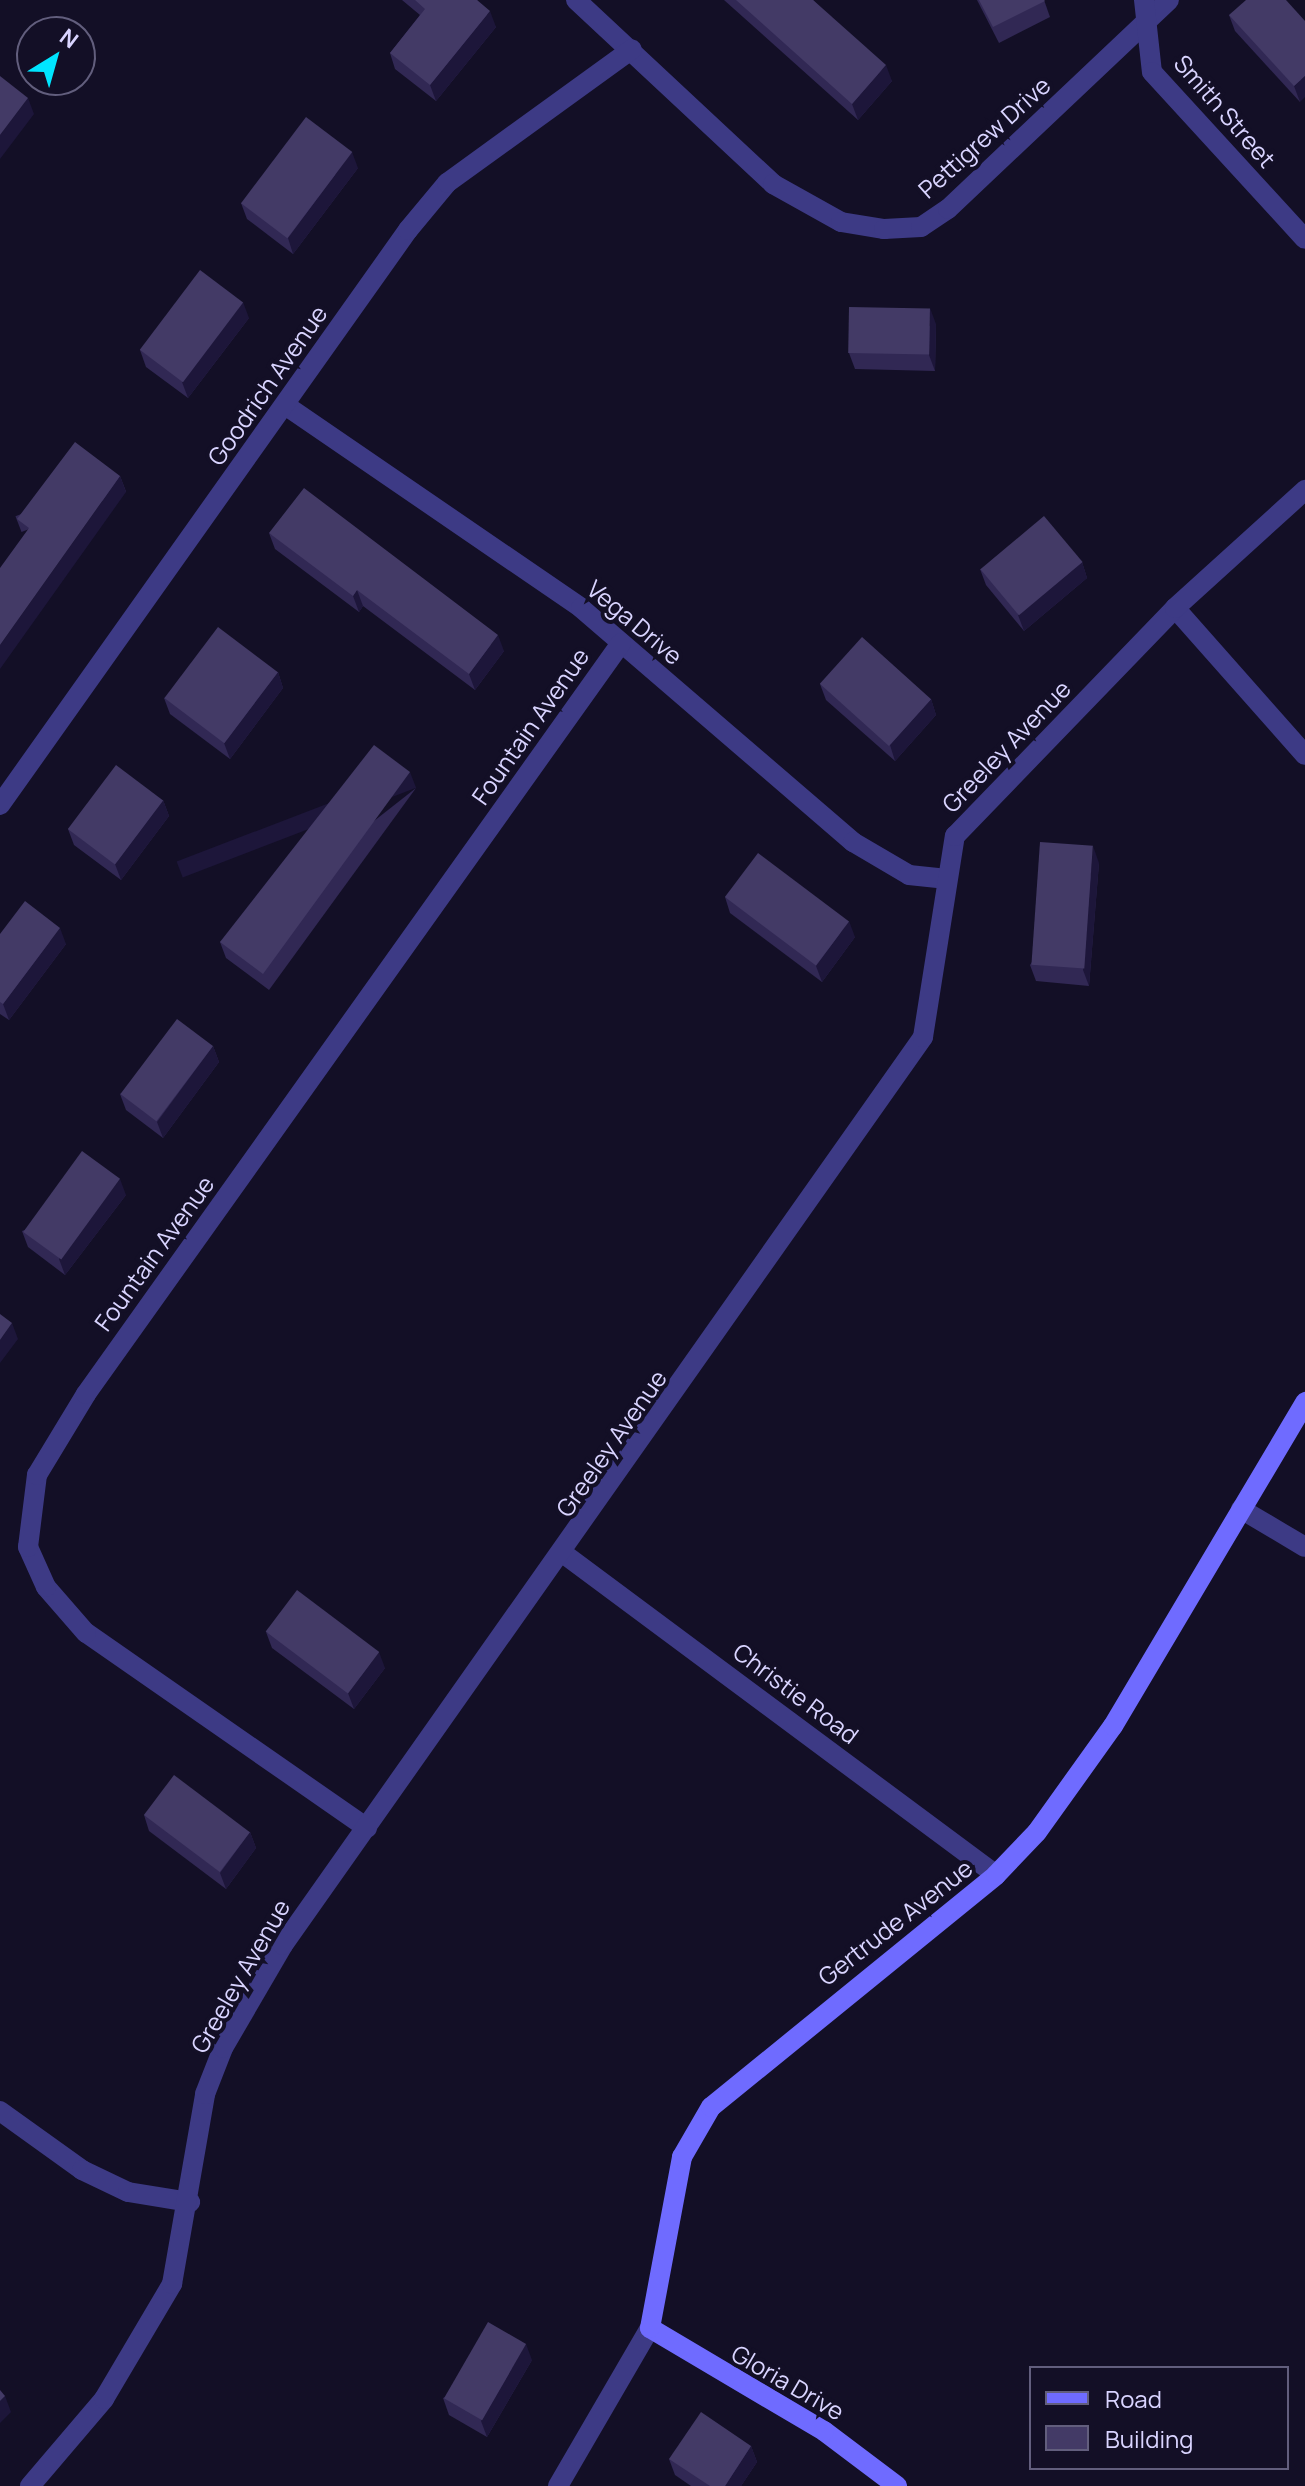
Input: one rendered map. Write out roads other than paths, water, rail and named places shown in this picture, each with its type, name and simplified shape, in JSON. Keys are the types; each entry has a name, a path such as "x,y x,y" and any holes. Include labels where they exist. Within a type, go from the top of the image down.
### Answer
{"street":[{"name":"Pettigrew Drive","path":"576,0 632,49 773,184 841,222 921,227 1169,0"},
{"name":"Smith Street","path":"1144,0 1152,72 1305,239"},
{"name":"Goodrich Avenue","path":"0,805 447,183 632,49"},
{"name":"Vega Drive","path":"285,405 581,608 853,842 909,875 945,879"},
{"name":"Greeley Avenue","path":"30,2486 104,2399 172,2284 190,2202 205,2094 223,2048 283,1945 564,1554 923,1037 945,879 955,836 1175,608 1305,490"},
{"path":"1175,608 1305,755"},
{"name":"Fountain Avenue","path":"367,1828 86,1633 46,1587 28,1547 37,1475 86,1394 621,643"},
{"name":"Gertrude Avenue","path":"558,2486 650,2328 679,2167 711,2107 996,1875 1037,1832 1113,1726 1305,1402"},
{"path":"1241,1509 1305,1547"},
{"name":"Christie Road","path":"564,1554 996,1875"},
{"path":"0,2111 128,2192 190,2202"},
{"name":"Gloria Drive","path":"650,2328 824,2431 897,2486"}]}
